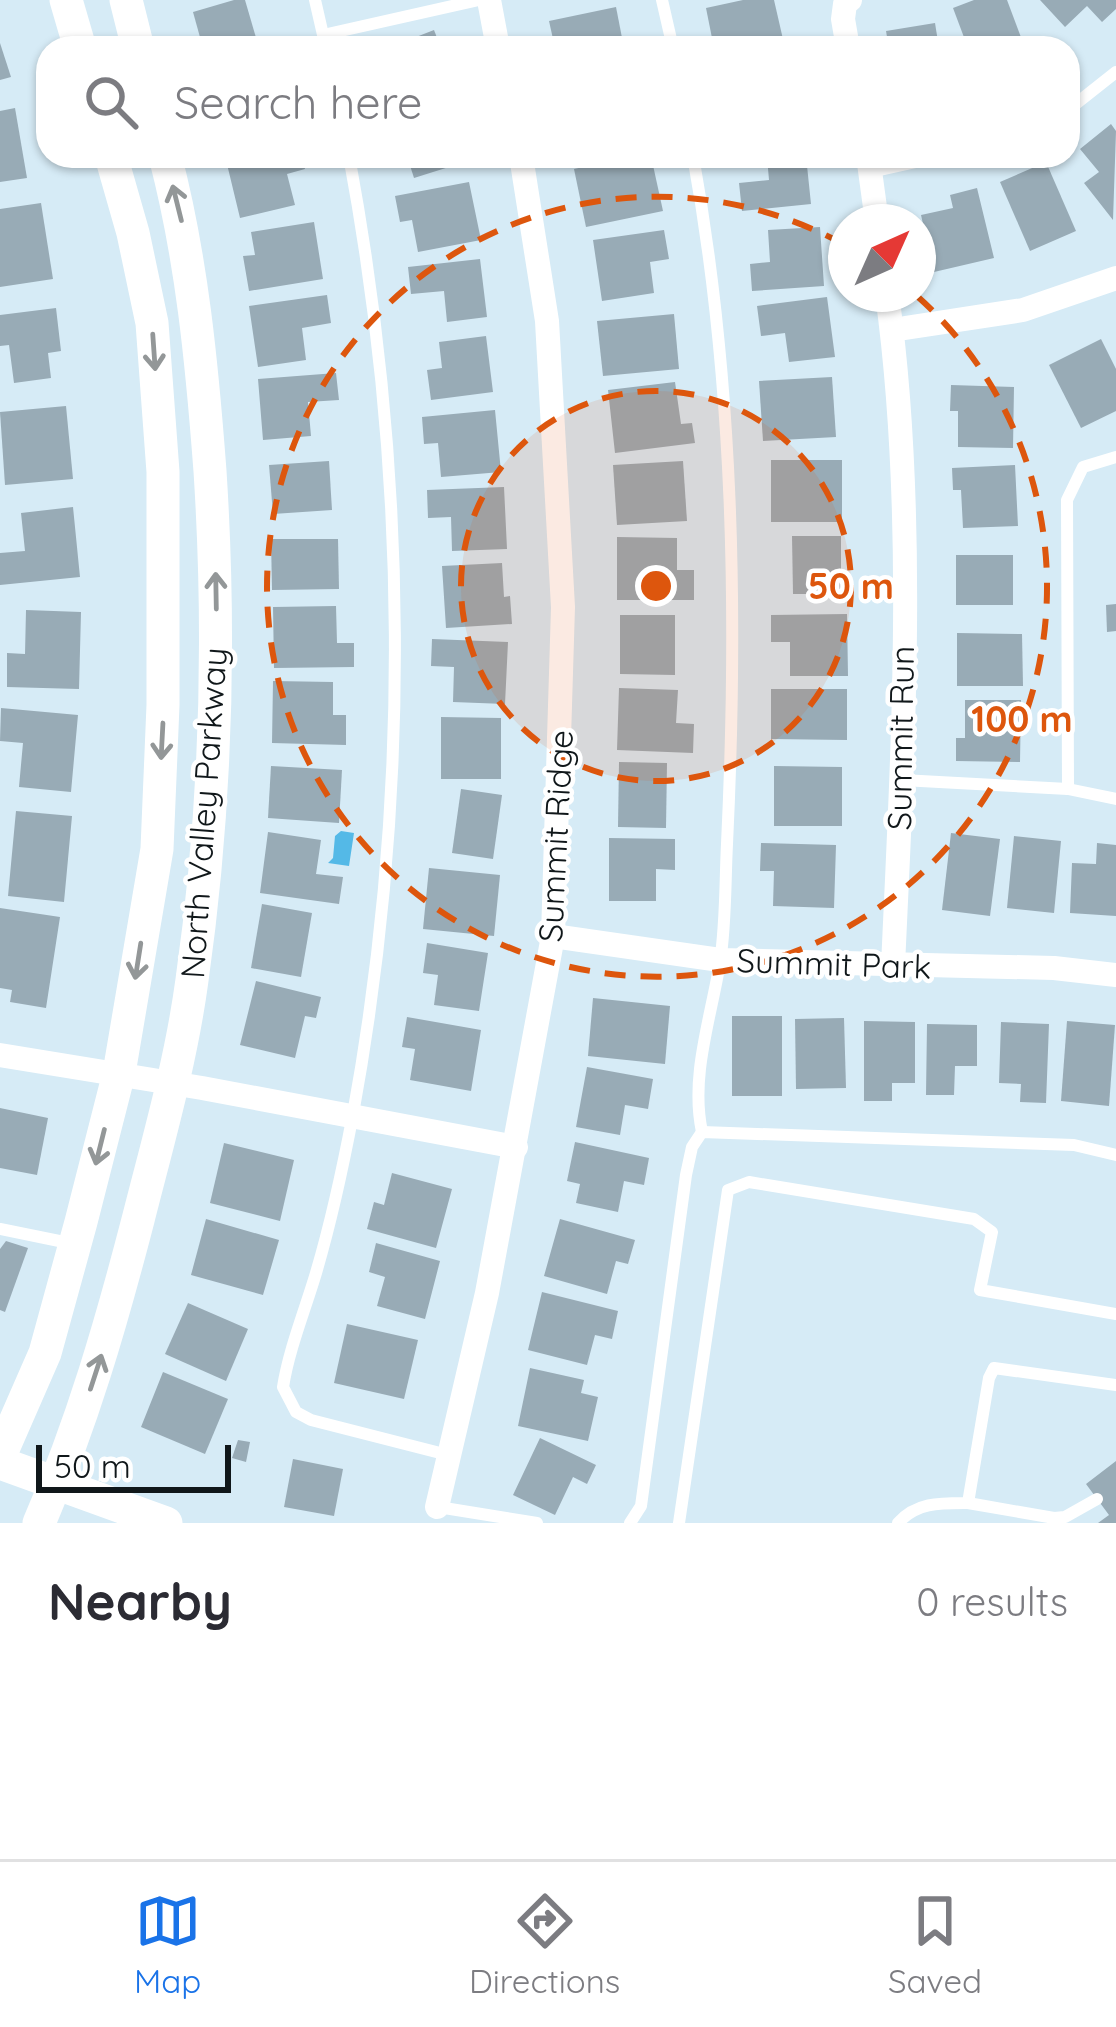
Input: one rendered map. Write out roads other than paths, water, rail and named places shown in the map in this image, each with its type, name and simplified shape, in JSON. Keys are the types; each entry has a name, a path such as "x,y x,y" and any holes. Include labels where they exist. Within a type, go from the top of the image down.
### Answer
{"street":[{"path":"66,0 76,36"},
{"path":"126,0 135,36"},
{"path":"489,0 496,36"},
{"path":"846,36 843,19 850,0"},
{"name":"North Valley Parkway","path":"0,1459 45,1353 75,1244 119,1073 157,849 164,472 152,323 114,168"},
{"name":"North Valley Parkway","path":"39,1523 75,1440 108,1336 173,1083 194,961 218,713 216,566 206,415 186,236 168,168"},
{"name":"Summit Ridge","path":"436,1507 451,1456 515,1147 553,936 563,607 547,321 522,168"},
{"path":"870,168 875,204"},
{"path":"892,330 1023,310 1116,278"},
{"name":"Summit Run","path":"890,312 902,492 902,780 892,966"},
{"name":"Summit Park","path":"553,936 720,960 1054,968 1116,975"},
{"path":"0,1055 353,1114 515,1147"},
{"path":"0,1459 166,1523"}],"lane":[{"path":"315,0 324,36"},
{"path":"347,36 479,0"},
{"path":"662,0 670,36"},
{"path":"1080,100 1116,71"},
{"path":"352,168 382,371 394,521 393,788 382,914 353,1114 322,1252 284,1387 296,1412 311,1420 451,1456"},
{"path":"630,1523 640,1506 686,1175 692,1147 702,1132 699,1083 720,960 731,744 733,582 717,318 695,168"},
{"path":"1068,789 1066,500 1083,467 1116,457"},
{"path":"902,780 1068,789 1116,799"},
{"path":"702,1132 1074,1145 1116,1155"},
{"path":"679,1523 728,1190 749,1182 974,1219 992,1232 980,1290 1116,1314"},
{"path":"0,1229 75,1244"},
{"path":"968,1503 988,1378 994,1368 1116,1385"},
{"path":"898,1523 934,1502 1054,1518 1097,1499"},
{"path":"436,1507 536,1523"}],"water":[{"path":"341,831 354,833 349,866 328,863 335,836"}]}
